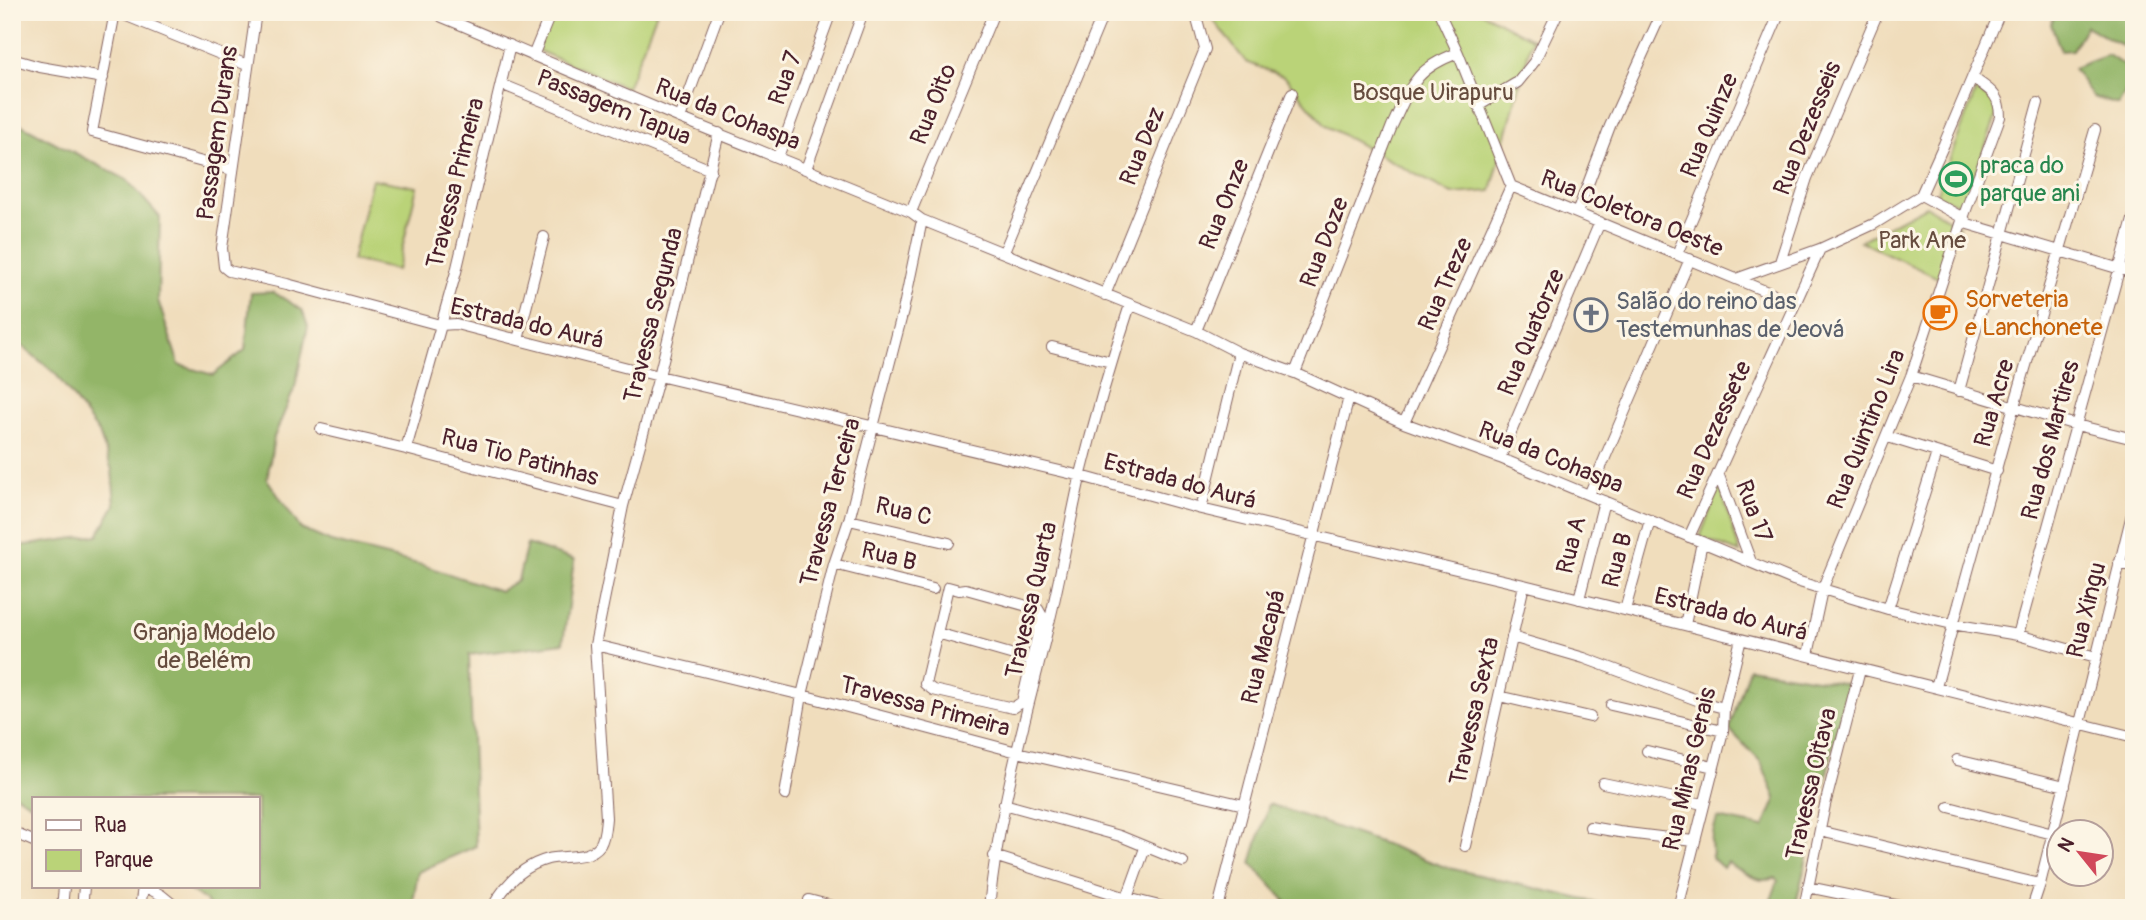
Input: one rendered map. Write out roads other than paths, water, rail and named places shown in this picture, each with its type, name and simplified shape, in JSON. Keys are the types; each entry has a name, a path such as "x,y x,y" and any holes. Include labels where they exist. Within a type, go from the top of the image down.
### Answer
{"street":[{"path":"232,170 92,132 116,12 247,65"},
{"name":"Passagem Durans","path":"222,260 232,170 256,12"},
{"path":"533,55 551,12"},
{"path":"680,118 719,12"},
{"name":"Rua 7","path":"778,158 831,12"},
{"path":"806,169 863,12"},
{"name":"Rua Oito","path":"911,212 994,12"},
{"path":"1004,252 1104,12"},
{"name":"Rua Dez","path":"1105,295 1205,49 1195,12"},
{"name":"Rua Coletora Oeste","path":"1439,12 1511,186 1794,303"},
{"path":"1478,106 1518,82 1534,62 1558,12"},
{"path":"1577,213 1610,126 1662,12"},
{"name":"Rua Quinze","path":"1677,254 1780,12"},
{"name":"Rua Dezesseis","path":"1780,262 1807,178 1878,12"},
{"path":"1739,278 1820,249 1874,224 1921,195 2000,12"},
{"name":"Rua da Cohaspa","path":"441,14 680,118 911,212 922,220 1196,331 1240,353 1295,373 1404,423 1500,457 1822,590 1952,624 2018,635 2096,657"},
{"name":"Travessa Primeira","path":"406,449 456,272 510,45"},
{"name":"Rua Doze","path":"1295,373 1392,126 1420,73 1436,61 1458,53"},
{"path":"12,59 40,67 103,78"},
{"name":"Rua Quintino Lira","path":"1808,655 1822,590 1911,376 1963,218 2000,117 2000,106 1994,93 1973,78"},
{"name":"Passagem Tapua","path":"500,83 711,170"},
{"name":"Rua Onze","path":"1196,331 1292,93"},
{"path":"1959,391 2038,103"},
{"name":"Rua Acre","path":"1936,687 2014,406 2095,130"},
{"name":"Travessa Segunda","path":"492,908 501,891 525,869 549,859 587,854 600,845 604,836 606,818 594,645 623,506 659,376 719,134"},
{"name":"Rua Treze","path":"1404,423 1511,186"},
{"path":"1921,195 1963,218 1968,224 2134,273"},
{"name":"Rua dos Martires","path":"2018,635 2134,216"},
{"name":"Travessa Terceira","path":"785,795 802,695 834,564 849,520 903,311 922,220"},
{"name":"Rua Quatorze","path":"1500,457 1600,222"},
{"path":"518,340 544,237"},
{"name":"Rua Dezessete","path":"1689,537 1820,249"},
{"path":"1589,495 1689,259"},
{"name":"Estrada do Aurá","path":"222,260 226,270 239,275 287,284 440,325 456,324 659,376 1081,476 1201,509 1524,585 2134,737"},
{"name":"Travessa Quarta","path":"989,908 994,856 1004,804 1046,618 1111,362 1130,305"},
{"path":"1052,347 1111,362"},
{"path":"1201,509 1240,353"},
{"path":"1911,376 2076,425 2134,439"},
{"name":"Rua Macapá","path":"1218,908 1349,397"},
{"path":"321,429 406,449"},
{"path":"1888,436 1997,471"},
{"name":"Rua Tio Patinhas","path":"406,449 623,506"},
{"path":"1888,609 1937,453"},
{"name":"Rua 17","path":"1718,473 1751,562"},
{"name":"Rua A","path":"1579,599 1604,501"},
{"name":"Rua Xingu","path":"2057,818 2096,657 2118,585 2119,563 2134,506"},
{"name":"Rua C","path":"849,520 949,543"},
{"name":"Rua B","path":"1625,610 1650,520"},
{"path":"1685,625 1702,542"},
{"path":"2119,563 2134,566"},
{"name":"Rua B","path":"834,564 933,589"},
{"name":"Travessa Sexta","path":"1465,846 1524,585"},
{"path":"948,587 966,589 1034,607 1046,618 1031,660 1022,702 1013,708 933,690 925,684 948,587"},
{"path":"937,633 1031,660"},
{"path":"1511,637 1584,658 1724,708"},
{"name":"Rua Minas Gerais","path":"1678,908 1723,731 1724,708 1741,639"},
{"name":"Travessa Primeira","path":"594,645 802,695 1017,752 1244,805"},
{"name":"Travessa Oitava","path":"1804,908 1860,670"},
{"path":"1499,696 1590,717"},
{"path":"1611,705 1723,731"},
{"path":"1647,751 1713,767"},
{"path":"1957,760 2065,786"},
{"path":"1603,783 1703,804"},
{"path":"1004,804 1120,836 1183,862"},
{"path":"1949,807 2044,832"},
{"path":"1590,827 1693,841"},
{"path":"1820,831 2040,884"},
{"path":"12,832 32,841"},
{"path":"1127,898 1145,848"},
{"path":"994,856 1127,898 1168,908"},
{"name":"Rua Xingu","path":"2032,908 2044,869"},
{"path":"1808,887 1910,908"},
{"path":"62,908 64,888"},
{"path":"82,908 84,888"},
{"path":"140,908 144,888"},
{"path":"146,888 161,895 177,908"},
{"path":"809,901 840,908"}],"place":[{"name":"praca do parque ani","path":"1956,179"},
{"name":"Sorveteria e Lanchonete","path":"1940,313"},
{"name":"Salão do reino das Testemunhas de Jeová","path":"1591,315"}],"park label":[{"name":"Bosque Uirapuru","path":"1433,92"},
{"name":"Park Ane","path":"1922,240"},
{"name":"Granja Modelo de Belém","path":"204,646"}]}
